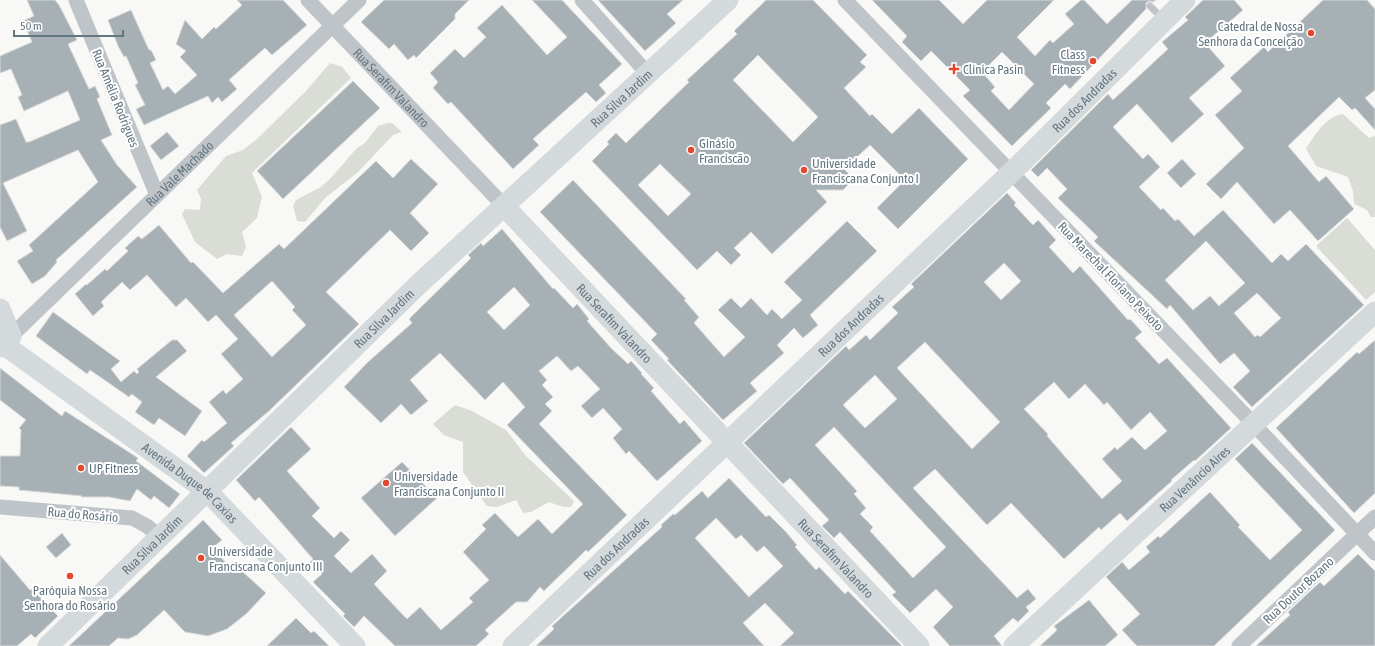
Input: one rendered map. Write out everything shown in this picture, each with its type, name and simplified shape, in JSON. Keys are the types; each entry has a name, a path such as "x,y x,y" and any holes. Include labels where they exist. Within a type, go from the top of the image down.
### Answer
{"street":[{"name":"Rua Amélia Rodrigues","path":"76,0 157,195"},
{"name":"Rua Serafim Valandro","path":"308,0 919,646"},
{"name":"Rua Vale Machado","path":"5,343 359,0"},
{"path":"582,0 648,74"},
{"name":"Rua Silva Jardim","path":"48,646 420,283 728,0"},
{"name":"Rua Marechal Floriano Peixoto","path":"845,0 1254,424 1375,553"},
{"name":"Rua dos Andradas","path":"514,646 1011,172 1185,0"},
{"path":"0,309 5,343"},
{"name":"Rua Venâncio Aires","path":"1014,646 1375,312"},
{"name":"Avenida Duque de Caxias","path":"5,343 207,491 355,646"},
{"name":"Rua do Rosário","path":"0,507 132,518 147,526 160,537"},
{"name":"Rua Doutor Bozano","path":"1239,646 1375,517"}],"lane":[{"path":"1150,6 1164,20"}],"shaded area":[{"path":"330,63 342,67 351,78 252,173 262,197 257,218 242,232 246,247 242,256 227,254 217,259 195,242 182,214 185,209 200,210 201,199 197,190 226,156 243,150 257,139 306,91"},
{"path":"1343,114 1369,138 1375,136 1375,217 1371,217 1367,210 1354,204 1353,191 1348,177 1316,166 1306,149 1321,127 1331,118"},
{"path":"392,123 402,132 393,135 357,173 326,197 305,222 297,221 293,206 296,200 321,187 331,178 357,148 365,143 378,126"},
{"path":"1347,218 1375,250 1375,292 1366,300 1316,246"},
{"path":"455,405 472,411 506,430 526,456 574,501 571,507 563,507 549,502 531,512 523,513 516,500 497,507 487,506 463,472 463,442 444,435 433,424"}],"building":[{"path":"27,0 55,0 59,5 77,40 68,44 89,89 95,86 100,97 97,99 112,135 101,140 117,165 137,187 56,260 57,262 45,276 32,284 17,261 33,251 29,245 98,182 78,150 3,183 27,231 7,241 0,227 0,125 16,119 26,142 29,142 80,120 68,91 24,111 18,97 22,95 11,69 0,73 0,56 32,42 23,21 34,16"},
{"path":"237,0 283,0 307,25 272,55 265,48 229,80 237,89 222,102 218,97 212,103 208,96 144,125 136,109 145,105 135,85 138,83 126,56 124,57 118,46 108,20 131,10 149,50 151,50 156,60 150,63 163,90 168,86 175,94 197,75 180,57 186,51 176,44 185,20 202,39 214,27 216,29 242,5"},
{"path":"384,0 469,0 455,14 455,19 416,58 414,55 408,60 394,44 389,49 361,22"},
{"path":"532,0 562,0 622,64 599,85 606,93 596,102 586,92 533,139 539,145 513,169 451,102 448,104 433,88 438,82 430,73 455,49 464,58 486,37 477,28 502,5 547,55 567,37"},
{"path":"598,0 683,0 667,14 676,23 645,51"},
{"path":"766,0 813,0 867,55 860,62 866,67 844,88 870,116 872,114 892,134 919,108 968,159 898,229 877,208 905,180 870,145 844,169 854,179 843,190 816,190 827,202 772,254 751,232 734,248 741,255 731,265 717,251 697,270 592,161 609,144 607,142 616,133 626,143 689,82 687,80 737,34 734,31","holes":["758,55 818,117 793,142 733,80","660,164 691,194 668,216 638,185"]},
{"path":"872,0 939,0 963,24 987,0 1054,0 1017,37 1035,56 1050,40 1053,43 1074,24 1065,14 1081,0 1084,0 1107,24 1132,0 1156,0 1146,3 1146,9 1070,89 1065,84 1046,103 1051,108 1012,146 963,96 970,90 931,51 921,61 902,42 907,36","holes":["1002,52 1034,84 1009,110 991,91 995,87 982,72"]},
{"path":"1203,0 1234,0 1243,10 1205,43 1225,66 1189,98 1204,114 1172,143 1137,104 1113,127 1143,159 1148,154 1160,167 1139,187 1161,210 1163,208 1175,221 1178,219 1194,236 1223,210 1272,263 1281,254 1288,261 1306,244 1364,305 1252,407 1233,387 1250,371 1234,353 1220,364 1170,305 1167,309 1094,241 1098,237 1058,198 1067,189 1047,168 1038,177 1031,170 1108,94 1113,100 1168,49 1162,42 1188,20 1185,17","holes":["1206,241 1245,283 1219,306 1210,296 1193,310 1165,280","1257,293 1281,318 1260,337 1258,335 1255,337 1234,313"]},
{"path":"1323,0 1367,0 1375,9 1375,90 1365,98 1375,109 1375,130 1355,108 1352,110 1339,97 1288,146 1319,182 1326,176 1354,209 1318,241 1290,210 1274,224 1237,182 1221,199 1206,184 1244,148 1215,115 1242,91 1230,78 1264,47 1268,52"},
{"path":"353,81 380,108 283,199 257,171"},
{"path":"167,132 179,146 161,160 150,146"},
{"path":"411,159 438,184 410,213 429,233 411,251 390,230 326,292 359,324 269,411 231,443 234,446 204,473 187,456 202,440 204,442 227,423 209,402 223,390 226,394 243,379 221,354 238,339 216,315 208,322 186,298 176,307 147,275 130,290 122,282 101,302 104,306 93,316 75,294 105,269 107,271 128,251 125,248 138,236 142,239 159,225 191,263 193,262 223,293 279,244 284,249 376,161 393,178","holes":["272,281 295,307 292,310 306,325 272,357 234,315"]},
{"path":"1182,159 1196,174 1181,188 1167,173"},
{"path":"573,180 686,299 684,300 699,317 694,323 724,357 745,337 718,310 731,298 741,308 751,298 767,315 772,309 782,319 802,300 784,282 847,221 877,251 810,315 818,325 803,338 794,328 777,345 784,353 750,383 757,391 723,420 667,360 669,359 651,340 657,334 540,212"},
{"path":"1007,193 1016,203 1014,205 1033,225 1038,220 1056,240 1049,247 1073,273 1080,266 1128,320 1130,319 1142,332 1135,338 1159,364 1167,358 1231,428 1195,461 1194,460 1171,480 1172,481 1127,521 1120,513 1101,530 1099,527 1064,559 1011,503 987,525 935,469 913,488 1017,598 1028,589 1036,599 1026,607 1029,611 1018,622 1013,618 994,636 1002,646 950,646 933,627 953,607 936,589 910,613 892,595 896,592 840,532 834,538 822,526 829,520 790,478 783,484 744,443 846,346 849,350 866,335 870,340 898,313 892,307 914,287 911,284","holes":["1004,263 1021,281 1001,300 984,282","925,342 1000,422 972,449 897,368","875,375 897,399 865,428 843,405","1054,382 1069,399 1085,384 1104,405 1107,402 1131,430 1150,412 1167,431 1145,450 1132,437 1117,450 1115,447 1102,459 1122,481 1102,499 1047,436 1048,434 1024,409","834,427 946,547 913,578 870,531 873,527 860,514 866,508 854,494 857,491 815,445"]},
{"path":"502,229 553,289 554,288 573,308 577,304 589,319 587,321 611,348 628,364 631,361 642,373 641,374 654,388 651,391 680,424 684,420 702,441 657,481 629,451 626,454 613,438 622,429 603,408 592,418 581,406 600,389 578,366 571,371 557,356 539,371 547,380 542,385 553,397 545,404 552,411 539,424 627,515 588,552 586,550 544,591 540,587 527,602 516,602 485,630 489,634 476,646 395,646 364,616 354,627 343,616 345,614 313,582 322,574 310,562 313,559 259,497 255,501 236,480 291,427 311,449 287,471 320,508 312,516 334,538 341,531 350,540 334,556 351,573 372,554 387,571 374,584 407,619 420,607 441,630 473,602 469,598 489,580 463,552 486,529 482,525 495,513 518,537 538,519 552,534 583,504 507,425 525,407 503,382 485,400 440,353 410,380 428,401 411,415 401,404 381,423 344,387 368,362 412,323 409,319 471,258 468,255 481,243 483,246","holes":["514,287 530,305 504,330 487,312"]},
{"path":"53,312 120,361 111,369 121,382 134,371 137,374 139,372 137,369 172,340 177,340 187,351 156,377 202,411 185,436 159,418 154,425 135,412 142,402 132,394 129,397 90,370 87,374 36,336"},
{"path":"1375,340 1375,493 1354,513 1276,428 1357,352 1359,354"},
{"path":"0,368 62,416 65,411 138,458 136,461 180,494 169,508 154,496 151,500 137,489 130,501 109,497 81,497 82,496 19,490 19,487 0,486 0,456 20,456 21,430 19,428 26,420 0,400"},
{"path":"1252,443 1335,530 1214,646 1137,646 1122,630 1140,614 1106,577 1122,562 1129,570 1150,552 1146,547 1158,536 1160,538 1210,492 1240,525 1238,527 1270,560 1302,530 1235,459"},
{"path":"402,462 437,498 395,536 361,498"},
{"path":"729,478 766,517 769,515 786,532 797,545 795,547 816,570 819,567 845,594 848,591 902,646 780,646 794,633 765,603 743,623 764,646 536,646 554,629 552,626 662,527 661,525 673,514 675,515 702,491 708,498","holes":["716,518 736,539 741,535 757,552 764,546 783,566 749,597 695,538"]},
{"name":"Universidade Franciscana Conjunto III","path":"203,520 222,540 212,548 229,566 232,562 266,593 246,614 227,629 208,636 185,632 164,610 137,635 128,639 118,638 109,646 69,646"},
{"path":"62,533 71,545 56,558 46,547"},
{"path":"1358,554 1375,571 1375,646 1256,646 1290,615 1288,612 1320,582 1324,586"},
{"path":"0,555 30,590 32,589 58,616 35,638 31,634 17,646 0,646"},
{"path":"1089,600 1118,635 1105,646 1040,646 1057,630 1054,626"},
{"path":"296,618 311,633 314,631 329,646 267,646"}],"place":[{"name":"Catedral de Nossa Senhora da Conceição","path":"1311,33"},
{"name":"Class Fitness","path":"1093,61"},
{"name":"Clínica Pasin","path":"954,69"},
{"name":"Ginásio Franciscão","path":"691,150"},
{"name":"Universidade Franciscana Conjunto I","path":"804,170"},
{"name":"UP Fitness","path":"81,468"},
{"name":"Universidade Franciscana Conjunto II","path":"386,483"},
{"name":"Universidade Franciscana Conjunto III","path":"201,558"},
{"name":"Paróquia Nossa Senhora do Rosário","path":"70,576"}]}
